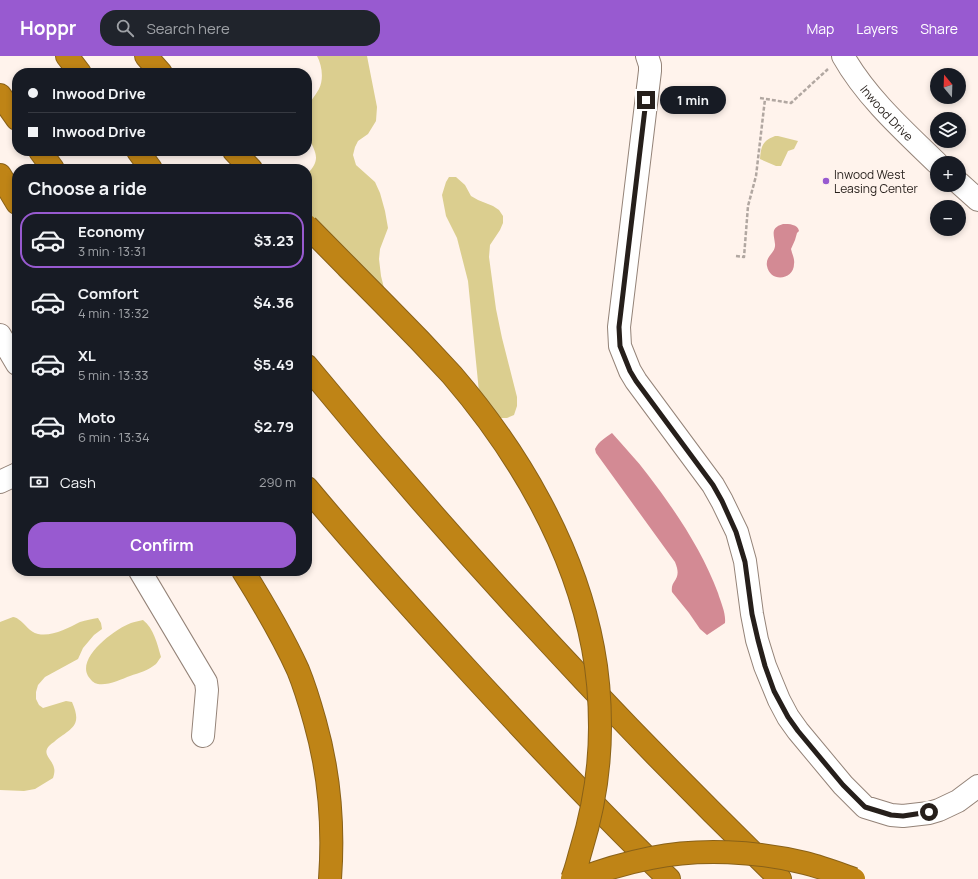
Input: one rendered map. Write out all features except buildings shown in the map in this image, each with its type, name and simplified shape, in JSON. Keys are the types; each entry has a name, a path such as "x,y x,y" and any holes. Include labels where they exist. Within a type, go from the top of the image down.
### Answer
{"highway":[{"path":"68,56 76,68"},
{"path":"146,56 157,68"},
{"path":"0,95 12,112"},
{"path":"44,156 50,164"},
{"path":"239,156 246,164"},
{"path":"0,175 12,195"},
{"path":"312,231 436,357 478,408 505,444 534,492 558,538 574,577 586,616 594,650 600,712 600,742 596,785 591,814 572,879"},
{"path":"312,372 417,497 554,649 651,750 780,879"},
{"path":"312,494 405,601 500,706 669,879"},
{"path":"246,576 280,634 298,670 312,708 320,740 329,790 331,814 330,879"},
{"path":"579,879 614,867 653,857 690,853 729,852 803,862 854,879"}],"street":[{"path":"647,56 650,71 638,160 619,327 620,346 626,363 636,381 707,476 718,494 736,532 745,562 752,614 758,640 765,666 776,696 796,728 843,785 865,807 891,815 903,816 929,812 939,810 958,801 978,786"},
{"name":"Inwood Drive","path":"836,61 930,156"},
{"path":"966,189 978,200"},
{"path":"0,336 12,356"},
{"path":"0,482 12,476"},
{"path":"143,576 206,682 207,690 203,736"}],"path":[{"path":"760,98 791,103 836,61"},
{"path":"736,256 744,257 748,206 756,176 765,99"}],"shaded area":[{"path":"317,56 367,56 377,107 376,121 368,134 358,141 353,155 356,165 375,182 385,211 388,228 380,249 379,259 385,292 382,311 376,312 339,276 328,258 312,239 312,168 315,164 316,155 312,144 312,100 322,81 320,64"},
{"path":"775,136 798,141 794,149 788,151 781,166 776,166 760,159 763,145 767,140"},
{"path":"449,177 456,177 465,185 471,196 493,206 499,210 503,216 503,223 500,230 490,245 489,257 496,309 517,397 517,406 514,415 507,418 501,418 486,407 479,392 468,281 457,238 446,216 442,195"},
{"path":"783,224 795,226 799,231 791,249 794,260 793,269 786,276 777,277 772,275 769,271 767,263 775,247 774,229"},
{"path":"612,433 644,469 668,502 688,532 705,562 718,593 725,616 725,623 707,635 700,629 672,592 673,584 678,573 675,562 596,453 595,449 598,444"},
{"path":"13,617 21,621 32,632 43,635 54,633 80,622 98,618 102,629 94,635 83,648 78,659 45,677 38,685 36,699 39,705 43,708 66,701 72,702 75,710 76,722 70,730 51,744 47,749 46,752 54,769 53,778 35,789 24,791 0,790 0,622"},
{"path":"143,620 152,632 161,657 157,663 144,671 110,683 98,684 92,681 88,676 86,669 93,652 107,637 116,631 131,623"}],"place":[{"name":"Inwood West Leasing Center","path":"826,181"}],"route":[{"path":"646,100 619,327 620,346 626,363 636,381 707,476 730,518 745,562 752,614 765,666 778,700 788,717 843,785 865,807 891,815 903,816 929,812"}]}
